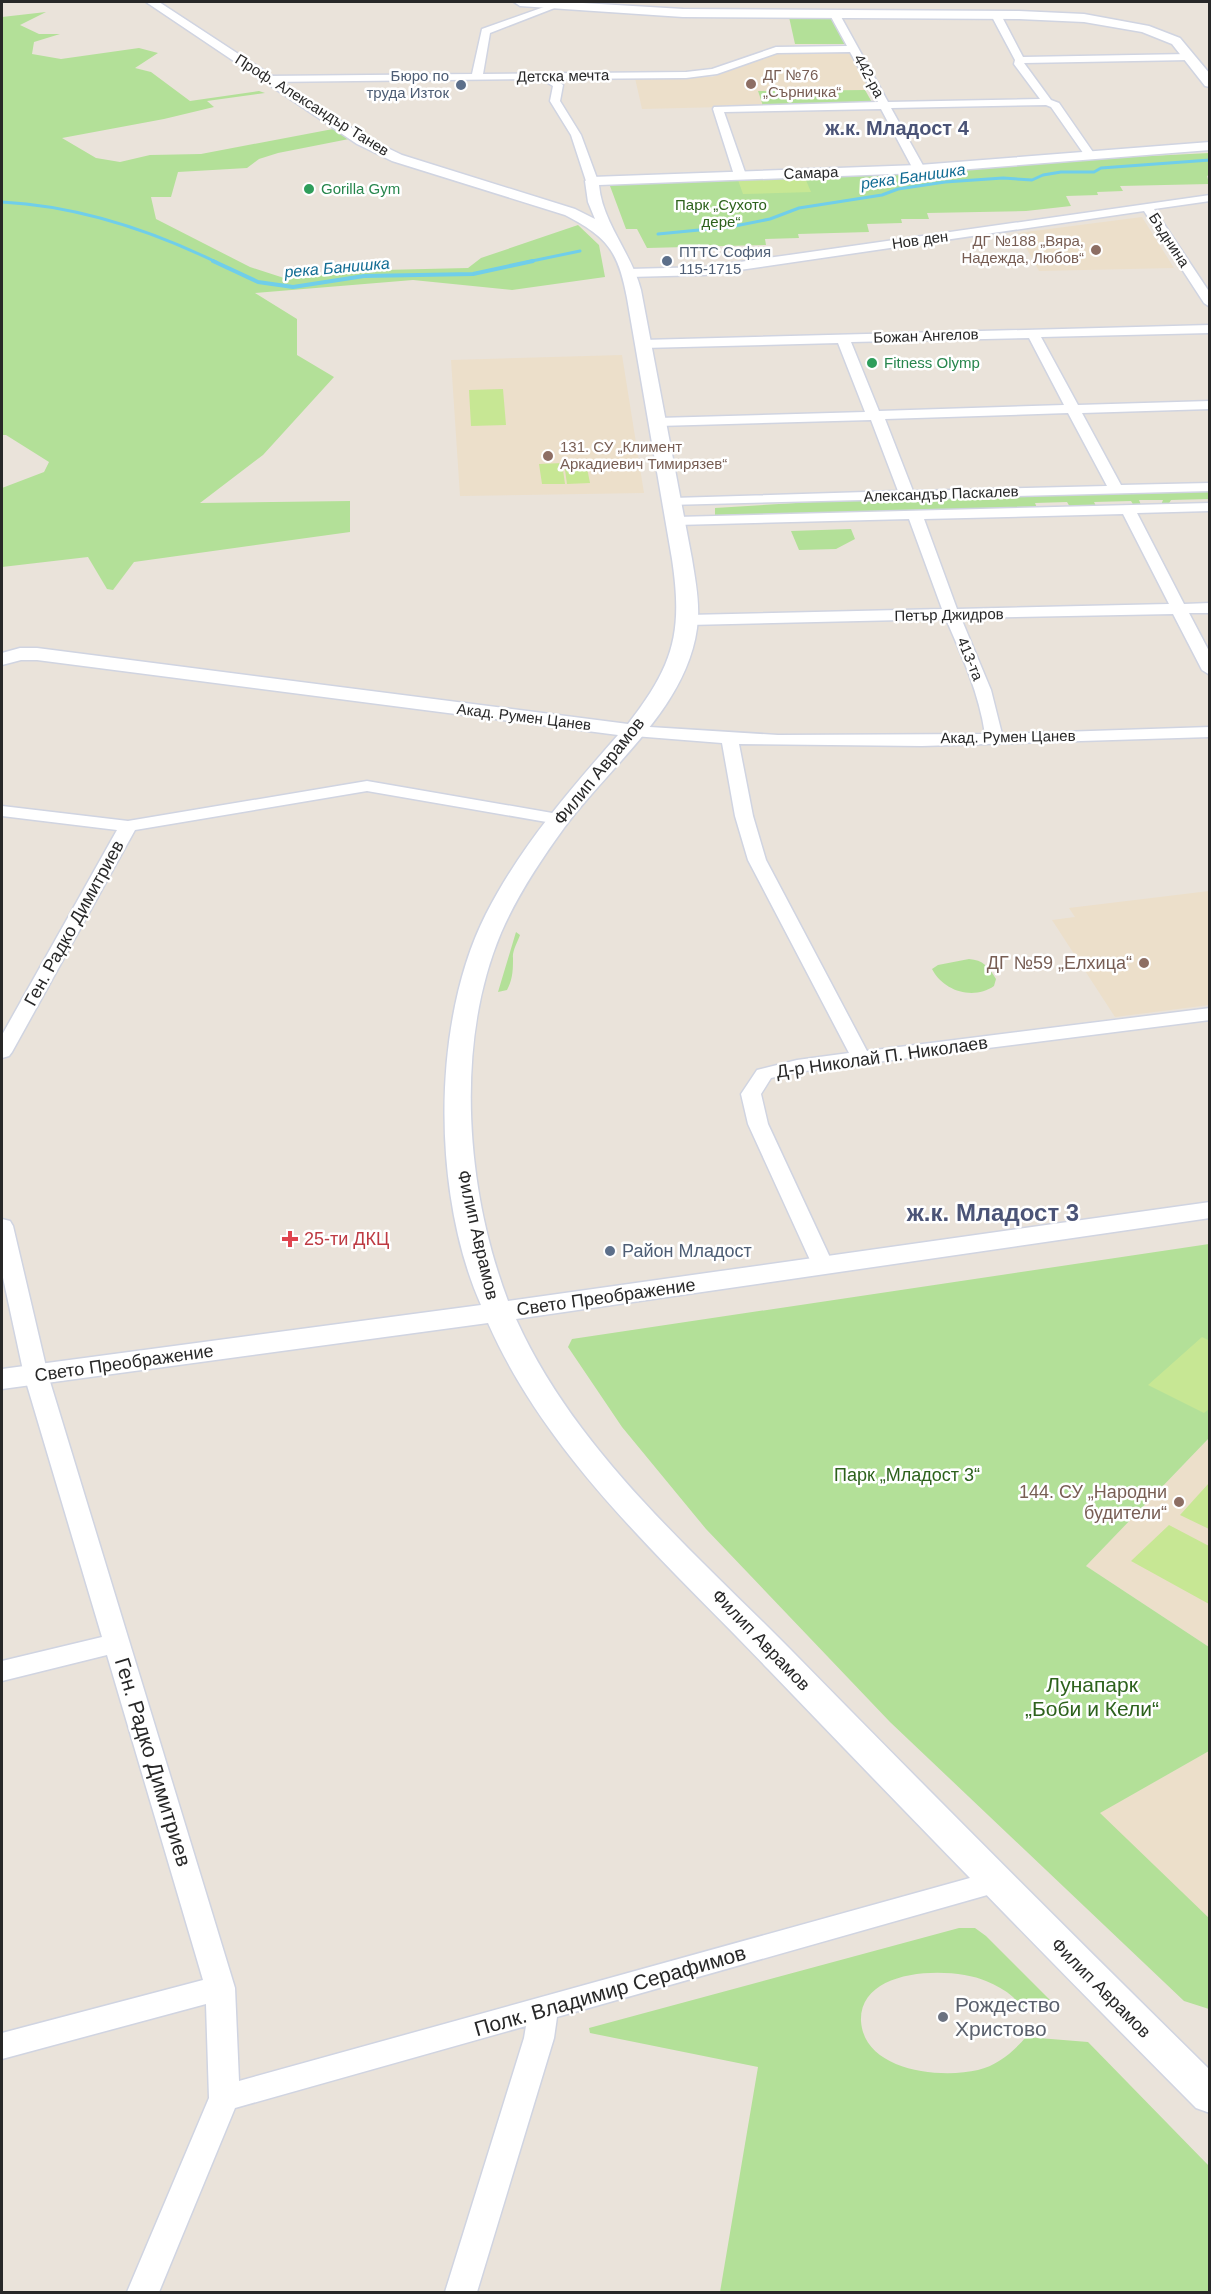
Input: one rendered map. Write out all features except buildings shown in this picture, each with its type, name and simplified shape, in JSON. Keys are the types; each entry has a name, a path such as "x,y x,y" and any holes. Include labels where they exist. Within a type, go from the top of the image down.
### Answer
{"street":[{"name":"Проф. Александър Танев","path":"152,2 363,141 397,158 570,212 588,221 615,240"},
{"path":"520,2 707,14 996,15 1084,18 1130,25 1176,41 1209,83"},
{"path":"707,14 735,2"},
{"path":"477,77 485,31 561,3"},
{"name":"442-ра","path":"835,15 919,169"},
{"path":"996,15 1020,64 1047,102"},
{"name":"Детска мечта","path":"267,79 695,74 713,72 776,50 855,49"},
{"path":"1020,60 1189,57"},
{"path":"542,76 558,85 555,100 576,135 592,181"},
{"path":"740,175 718,109 1047,102 1055,105 1090,155"},
{"name":"Самара","path":"592,181 919,169 1209,146"},
{"name":"Филип Аврамов","path":"592,181 590,185 599,209 629,273 674,511 688,620 680,661 674,674 634,731 558,819 521,873 494,922 475,971 462,1037 456,1104 461,1170 487,1286 497,1313 543,1398 618,1490 995,1882 1209,2096"},
{"name":"Нов ден","path":"629,273 705,271 1209,198"},
{"name":"Бъднина","path":"1147,207 1209,303"},
{"path":"570,212 589,214 599,209"},
{"name":"Божан Ангелов","path":"643,344 1209,329"},
{"path":"1033,334 1116,490"},
{"path":"843,339 907,495"},
{"path":"658,422 1209,405"},
{"name":"Александър Паскалев","path":"674,511 907,495 1209,487"},
{"name":"Александър Паскалев","path":"674,511 915,514 1209,507"},
{"path":"1128,509 1209,670"},
{"name":"413-та","path":"915,514 951,615 976,671 992,718 994,738"},
{"name":"Петър Джидров","path":"688,620 1209,608"},
{"name":"Акад. Румен Цанев","path":"11,657 37,654 634,731 730,739 830,741 1209,732"},
{"path":"730,739 744,816 757,860 861,1058"},
{"path":"2,811 128,826 368,786 558,819"},
{"name":"Ген. Радко Димитриев","path":"2,1052 128,826"},
{"name":"Д-р Николай П. Николаев","path":"823,1266 758,1124 752,1094 764,1074 797,1066 1209,1014"},
{"name":"Свето Преображение","path":"2,1379 497,1313 1209,1210"},
{"name":"Ген. Радко Димитриев","path":"2,1226 6,1262 36,1375 220,1988 224,2098 143,2292"},
{"path":"2,1671 117,1643"},
{"name":"Полк. Владимир Серафимов","path":"224,2098 995,1882"},
{"path":"2,2046 220,1988"},
{"path":"461,2292 539,2038 543,2009"}],"shaded area":[{"name":"ДГ №76 „Сърничка“","path":"850,53 870,90 758,91 763,106 642,109 635,78 712,77 775,54"},
{"name":"ДГ №188 „Вяра, Надежда, Любов“","path":"1142,217 1174,268 1039,271 1018,233"},
{"name":"131. СУ „Климент Аркадиевич Тимирязев“","path":"622,355 644,493 460,496 451,360"},
{"name":"ДГ №59 „Елхица“","path":"1209,891 1209,1005 1115,1017 1052,920 1075,917 1069,908"},
{"name":"144. СУ „Народни будители“","path":"1209,1438 1209,1647 1086,1566"},
{"path":"1209,1751 1209,1918 1099,1813"}],"green space":[{"path":"46,12 20,25 39,34 60,34 34,42 32,54 61,59 139,48 158,53 135,68 151,72 190,101 259,91 265,93 207,101 214,107 62,138 96,158 120,162 150,155 201,154 333,129 349,139 278,153 259,159 247,168 178,172 171,197 151,197 156,219 250,267 284,278 314,277 340,271 468,268 481,258 578,225 599,245 605,277 512,290 413,280 255,293 297,319 297,355 334,377 263,455 200,503 350,501 350,532 134,562 113,590 107,589 88,557 2,567 2,488 44,472 49,462 6,435 2,435 2,17"},
{"path":"789,17 836,17 851,44 795,44"},
{"path":"865,90 873,104 763,106 758,91"},
{"name":"Парк „Сухото дере“","path":"1209,153 1209,175 1207,176 1209,184 1120,186 1123,191 1097,192 1098,195 1066,196 1071,206 1026,211 927,213 929,219 901,219 902,223 867,224 869,232 798,234 799,238 765,239 766,245 647,248 637,229 626,229 610,186 614,184 905,174"},
{"path":"805,178 811,192 743,194 738,180"},
{"path":"503,389 506,425 471,426 469,390"},
{"path":"562,463 565,484 542,484 539,464"},
{"path":"564,463 586,463 590,483 567,484"},
{"path":"1210,491 1209,499 1171,500 1168,505 1161,505 1163,500 1139,500 1141,505 1134,506 1131,501 1094,502 1096,506 1070,507 1067,502 1035,503 1037,508 715,515 715,508 813,502"},
{"path":"851,529 855,539 836,549 799,550 791,531"},
{"path":"516,932 520,935 513,952 510,982 507,990 498,992"},
{"path":"969,959 978,961 988,968 996,979 994,986 978,992 960,991 944,983 932,969 938,965"},
{"name":"Парк „Младост 3“","path":"1209,1244 1209,1438 1086,1566 1209,1647 1209,1751 1100,1813 1209,1918 1209,2009 1184,2001 890,1722 706,1529 622,1427 568,1347 572,1339"},
{"path":"1202,1337 1210,1341 1209,1409 1204,1413 1148,1385"},
{"path":"1209,1483 1209,1529 1180,1515"},
{"path":"1169,1525 1209,1546 1209,1604 1131,1561"},
{"path":"959,1928 975,1928 986,1936 1052,2002 1026,2009 1000,1988 971,1976 952,1973 910,1975 891,1981 875,1990 864,2003 861,2021 865,2038 875,2051 889,2061 906,2068 944,2073 962,2073 992,2065 1010,2053 1026,2037 1088,2042 1209,2166 1209,2292 720,2292 758,2067 590,2033 589,2028"}],"waterway":[{"name":"река Банишка","path":"658,234 730,227 770,219 799,208 945,182 1003,178 1032,180 1043,175 1061,172 1094,172 1101,168 1210,160"},
{"name":"река Банишка","path":"2,202 58,208 112,221 165,239 216,262"},
{"name":"река Банишка","path":"527,262 580,251"},
{"name":"река Банишка","path":"213,261 258,282 293,287 364,276 473,274 533,261"}],"place":[{"name":"ДГ №76 „Сърничка“","path":"751,84"},
{"name":"Бюро по труда Изток","path":"461,85"},
{"name":"Gorilla Gym","path":"309,189"},
{"name":"ДГ №188 „Вяра, Надежда, Любов“","path":"1096,250"},
{"name":"ПТТС София 115-1715","path":"667,261"},
{"name":"Fitness Olymp","path":"872,363"},
{"name":"131. СУ „Климент Аркадиевич Тимирязев“","path":"548,456"},
{"name":"ДГ №59 „Елхица“","path":"1144,963"},
{"name":"25-ти ДКЦ","path":"290,1239"},
{"name":"Район Младост","path":"610,1251"},
{"name":"144. СУ „Народни будители“","path":"1179,1502"},
{"name":"Рождество Христово","path":"943,2017"}],"district":[{"name":"ж.к. Младост 4","path":"897,128"},
{"name":"ж.к. Младост 3","path":"993,1213"}],"park label":[{"name":"Лунапарк „Боби и Кели“","path":"1092,1697"}]}
